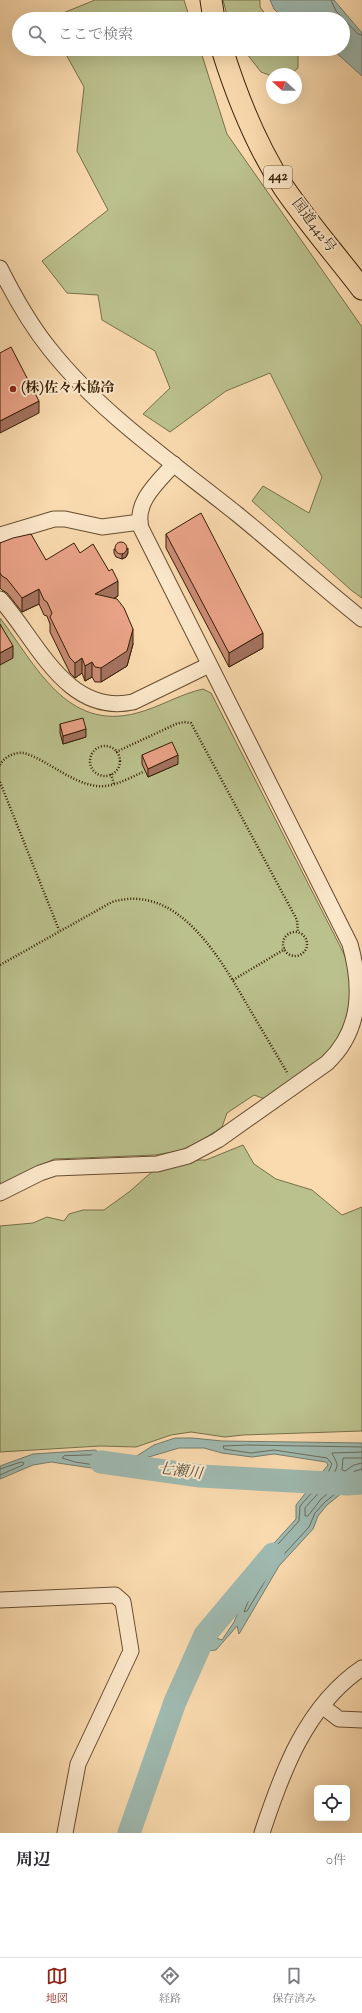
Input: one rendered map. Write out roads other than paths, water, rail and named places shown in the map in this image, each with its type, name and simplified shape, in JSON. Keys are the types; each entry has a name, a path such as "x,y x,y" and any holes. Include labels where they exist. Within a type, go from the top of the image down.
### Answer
{"highway":[{"path":"211,0 213,12"},
{"name":"国道442号","path":"224,56 241,105 266,156 284,187 305,217 362,289"}],"street":[{"path":"0,268 16,299 35,328 67,369 99,402 362,619"},
{"path":"0,1193 40,1173 54,1168 170,1162 188,1156 218,1140 327,1063 337,1053 346,1040 358,1009 361,983 359,958 350,944 147,542 140,522 140,512 143,503 174,464"},
{"path":"0,535 54,519 65,519 102,527 140,522"},
{"path":"0,599 63,680 77,691 94,700 112,704 133,702 209,665"},
{"path":"0,1600 115,1595 123,1602 131,1651 78,1764 65,1833"},
{"path":"262,1833 292,1753 305,1730 322,1706 362,1668"},
{"path":"322,1706 339,1719 362,1720"}],"water":[{"path":"270,0 334,0 344,12 277,12"},
{"path":"350,19 362,33 362,76 340,56 350,56"},
{"path":"175,1438 222,1441 362,1443 362,1477 327,1505 318,1516 313,1529 279,1566 239,1634 237,1626 216,1650 205,1651 197,1671 194,1665 198,1654 198,1646 192,1652 187,1666 183,1667 183,1658 196,1635 211,1645 216,1638 222,1640 234,1622 257,1566 266,1552 296,1519 296,1505 328,1465 326,1462 274,1454 252,1457 222,1453 204,1448 179,1448 142,1459 127,1469 105,1470 51,1462 33,1465 0,1479 0,1466 33,1454 95,1450 102,1454 100,1461 135,1457 154,1445"}],"waterway":[{"name":"七瀬川","path":"101,1462 200,1476 347,1484 362,1483"},
{"path":"129,1833 175,1702 205,1635 273,1554"}],"place":[{"name":"(株)佐々木協冷","path":"13,389"}]}
